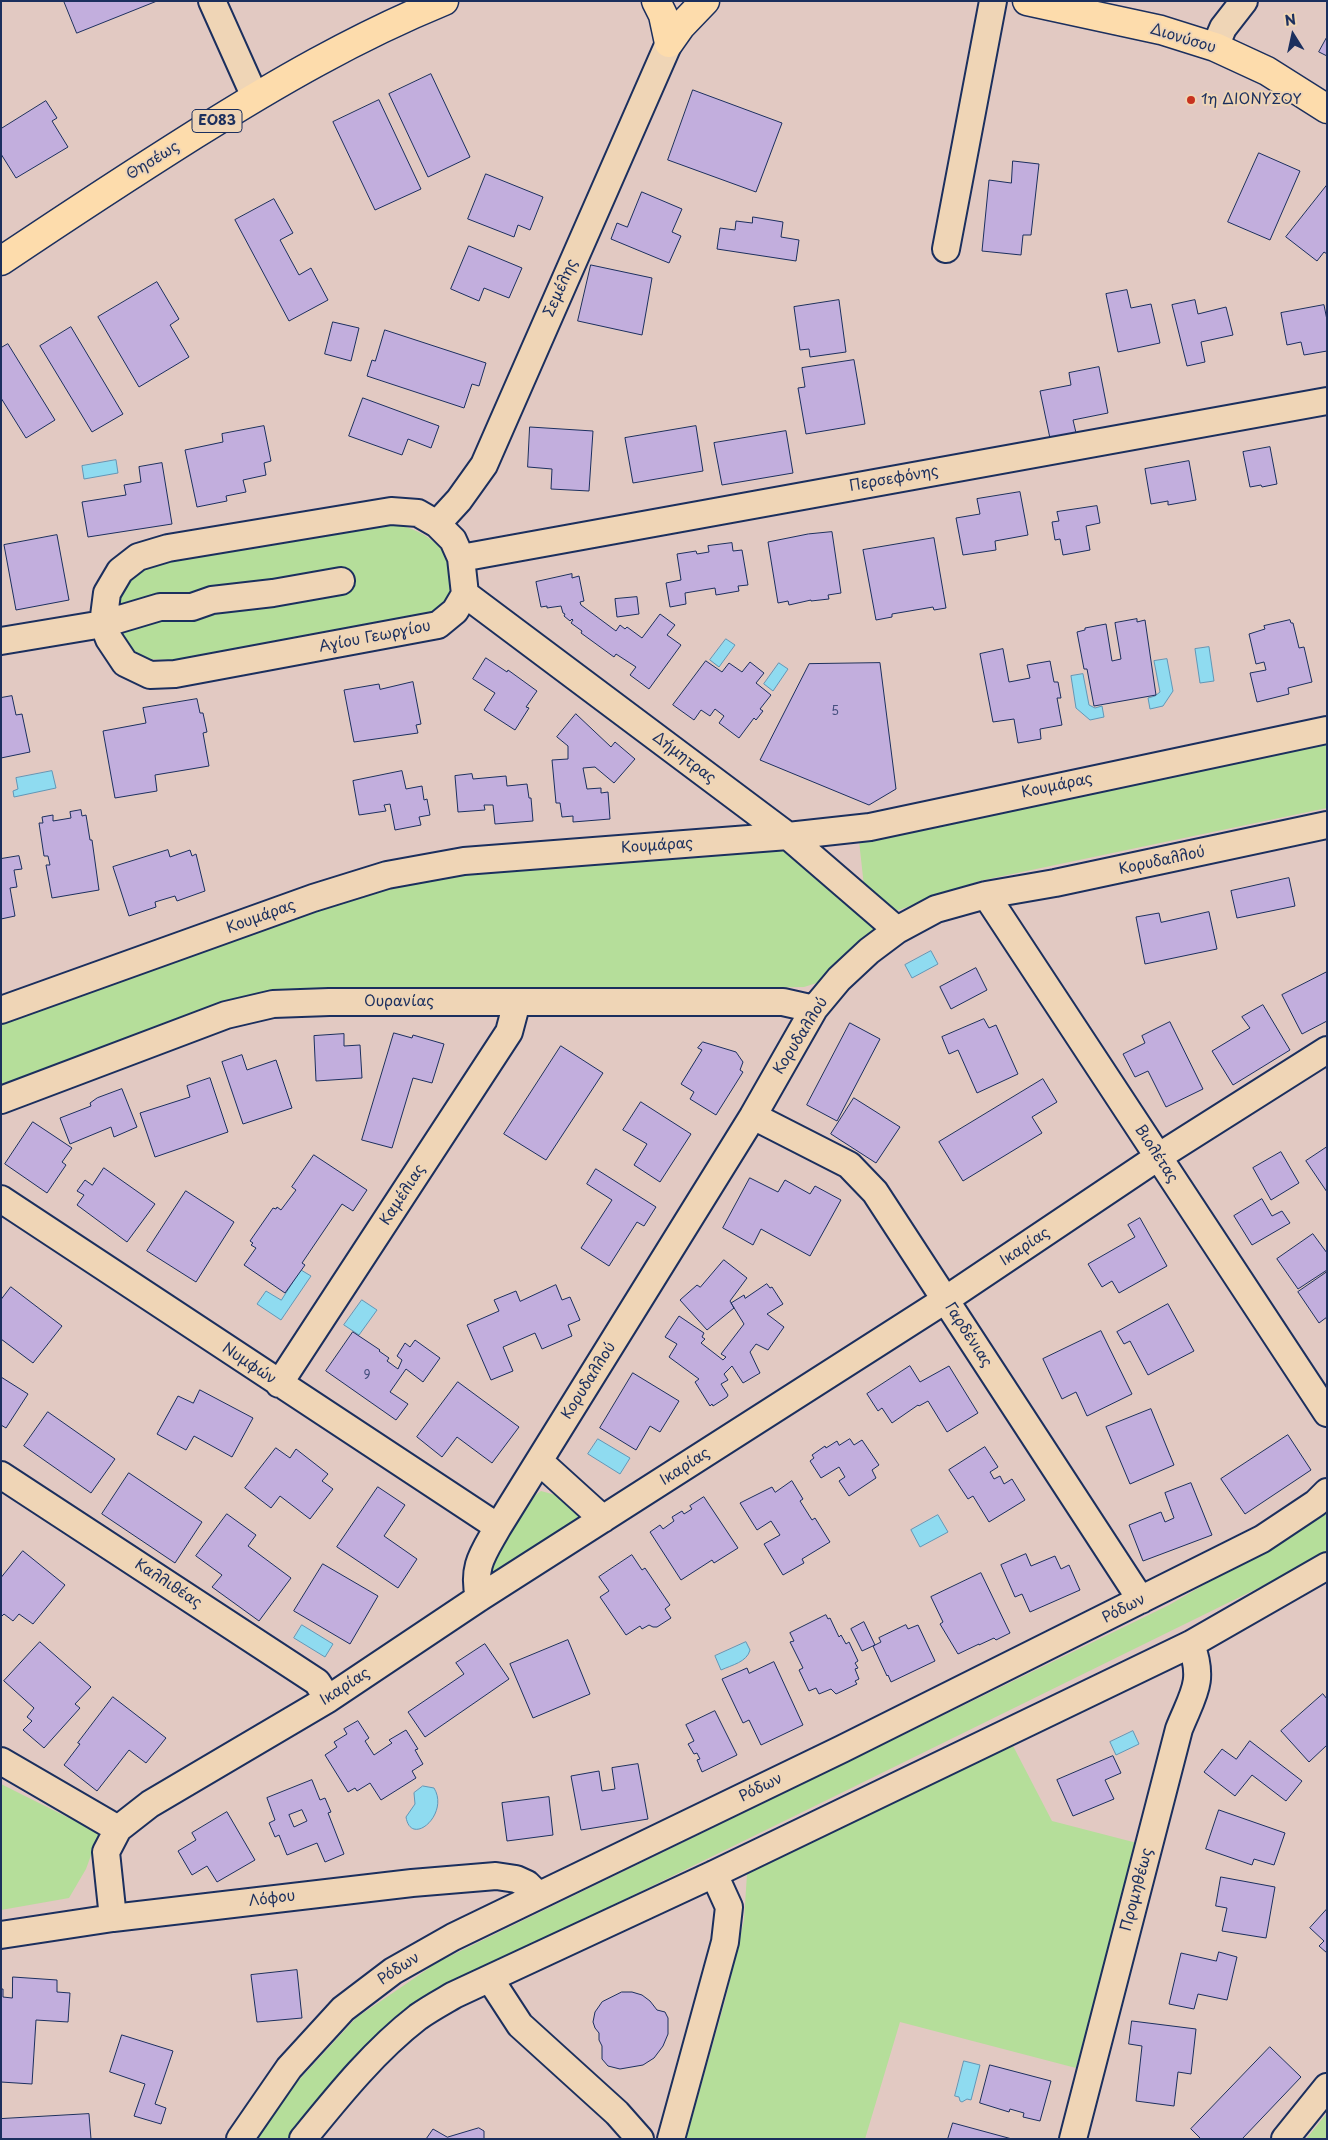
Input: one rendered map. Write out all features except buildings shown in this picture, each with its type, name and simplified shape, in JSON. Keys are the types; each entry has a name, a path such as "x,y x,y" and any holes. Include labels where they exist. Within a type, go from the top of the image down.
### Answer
{"main road":[{"name":"Θησέως","path":"1,261 100,194 255,97 341,48 444,1"},
{"path":"656,1 663,15 670,43"},
{"path":"670,43 681,26 705,1"},
{"name":"Διονύσου","path":"1027,1 1161,30 1215,47 1267,71 1327,110"}],"street":[{"path":"212,1 255,97"},
{"path":"946,249 993,1"},
{"path":"1215,47 1224,28 1244,1"},
{"name":"Σεμέλης","path":"437,524 459,500 484,464 670,43"},
{"name":"Περσεφόνης","path":"461,558 1327,401"},
{"path":"103,624 107,593 120,571 138,557 168,548 391,510 418,513 437,524 453,540 461,558 465,594"},
{"path":"1,641 103,624 160,607 192,607 212,600 273,593 341,581"},
{"name":"Αγίου Γεωργίου","path":"103,624 109,639 125,663 150,674 175,674 438,625 455,611 465,594"},
{"name":"Δήμητρας","path":"465,594 788,836 897,930"},
{"name":"Κουμάρας","path":"1,1010 313,898 387,875 464,861 788,836 870,827 999,798 1327,730"},
{"name":"Κορυδαλλού","path":"479,1598 475,1581 479,1560 498,1527 753,1116 814,1009 845,974 869,951 897,930 936,909 986,894 1055,883 1327,825"},
{"name":"Βιολέτας","path":"986,894 1327,1413"},
{"name":"Ουρανίας","path":"1,1100 226,1015 273,1004 329,1002 783,1002 814,1009"},
{"name":"Καμέλιας","path":"280,1384 509,1032 517,1002"},
{"name":"Ικαρίας","path":"113,1918 106,1852 118,1829 150,1804 328,1699 479,1598 946,1300 1158,1158 1327,1050"},
{"name":"Γαρδένιας","path":"753,1116 849,1165 875,1192 1141,1600"},
{"name":"Νυμφών","path":"1,1199 498,1527"},
{"path":"539,1461 603,1519"},
{"name":"Καλλιθέας","path":"1,1476 317,1682 328,1699"},
{"name":"Ρόδων","path":"240,2139 290,2068 344,2009 393,1971 453,1937 842,1749 1262,1539 1316,1503 1327,1492"},
{"path":"303,2139 340,2093 386,2046 419,2016 454,1995 714,1874 1191,1644 1327,1566"},
{"name":"Προμηθέως","path":"1072,2139 1179,1729 1198,1682 1198,1662 1191,1644"},
{"path":"1,1761 118,1829"},
{"path":"671,2139 725,1942 729,1907 714,1874"},
{"name":"Λόφου","path":"1,1935 113,1918 412,1883 496,1876 516,1879 527,1884 538,1895"},
{"path":"490,1978 520,2025 617,2113 640,2139"},
{"path":"1285,2139 1327,2087"}],"green space":[{"path":"391,523 412,529 432,540 447,556 452,566 455,582 454,593 436,614 176,660 144,659 125,646 114,625 116,606 126,585 142,569 163,560"},
{"path":"1327,743 1327,808 979,881 896,911 864,886 859,841"},
{"path":"788,846 876,926 874,934 820,982 804,987 272,991 244,996 1,1089 1,1016 423,874"},
{"path":"541,1491 559,1496 581,1515 580,1520 494,1574 491,1572 491,1567 533,1497"},
{"path":"1327,1506 1327,1551 1307,1564 477,1972 392,2024 340,2072 292,2139 254,2139 298,2081 356,2018 438,1962 1169,1605 1294,1533"},
{"path":"1011,1742 1052,1821 1137,1843 1076,2068 900,2022 865,2139 686,2139 726,1997 744,1920 747,1874"},
{"path":"1,1784 99,1833 86,1869 69,1898 1,1910"},
{"path":"1327,2113 1327,2139 1306,2139"}],"water":[{"path":"116,460 118,473 84,479 82,466"},
{"path":"726,639 735,645 719,667 710,660"},
{"path":"1209,647 1214,681 1200,683 1195,649"},
{"path":"1167,659 1173,691 1163,706 1150,709 1148,698 1160,692 1154,661"},
{"path":"779,663 788,669 773,691 764,684"},
{"path":"1083,674 1089,705 1095,708 1102,706 1104,717 1090,720 1076,708 1071,676"},
{"path":"52,771 56,788 14,797 13,791 18,789 16,778"},
{"path":"931,951 938,964 912,978 905,965"},
{"path":"301,1270 311,1276 281,1320 257,1304 266,1291 281,1300"},
{"path":"362,1300 377,1310 359,1335 344,1325"},
{"path":"598,1439 630,1458 620,1474 588,1454"},
{"path":"938,1515 948,1532 920,1547 911,1530"},
{"path":"302,1625 333,1644 325,1657 294,1638"},
{"path":"746,1642 750,1650 746,1657 739,1663 721,1670 715,1656"},
{"path":"1133,1731 1139,1744 1116,1755 1110,1742"},
{"path":"423,1786 434,1788 438,1798 437,1808 428,1824 415,1829 409,1826 406,1817 415,1804 414,1793"},
{"path":"964,2061 980,2065 971,2100 967,2099 962,2102 959,2097 955,2096"}],"place":[{"name":"1η ΔΙΟΝΥΣΟΥ","path":"1191,100"}]}
